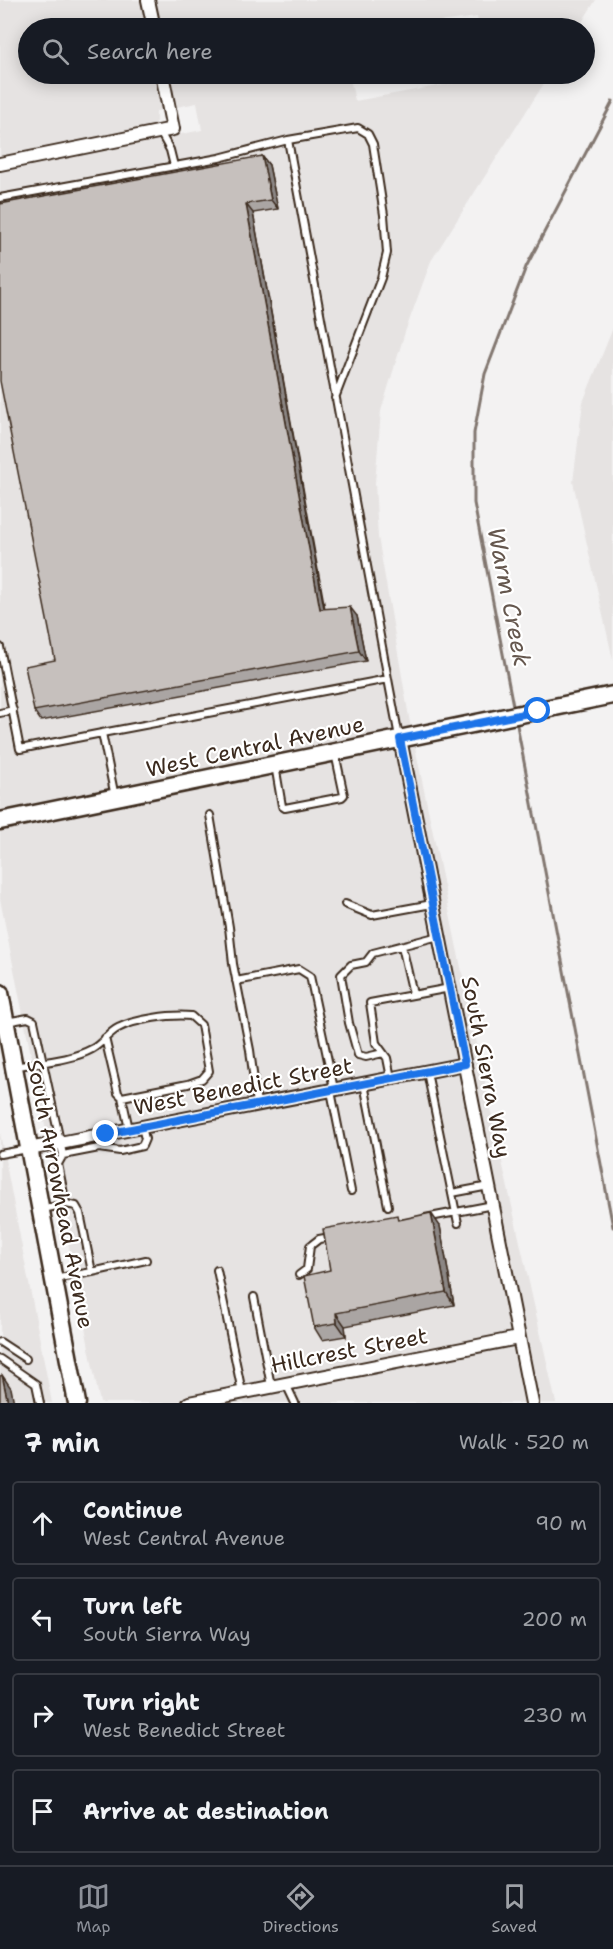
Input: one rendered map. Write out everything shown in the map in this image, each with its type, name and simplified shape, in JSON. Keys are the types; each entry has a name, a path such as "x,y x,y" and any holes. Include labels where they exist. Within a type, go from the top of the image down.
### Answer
{"street":[{"path":"148,0 152,18"},
{"path":"0,164 167,131 163,84"},
{"name":"West Central Avenue","path":"0,821 613,695"},
{"name":"South Sierra Way","path":"400,739 532,1403"},
{"name":"South Arrowhead Avenue","path":"0,993 77,1403"},
{"name":"West Benedict Street","path":"29,1149 61,1149 129,1129 465,1064"},
{"name":"Hillcrest Street","path":"189,1403 518,1338"}],"lane":[{"path":"0,198 219,158 288,140 358,128 368,134 373,144 384,215 387,253 381,278 334,398"},
{"path":"167,131 174,166"},
{"path":"288,140 334,398 400,739"},
{"path":"0,647 20,749 388,679"},
{"path":"0,713 13,710"},
{"path":"102,733 115,798"},
{"path":"275,765 282,806 285,808 342,797 344,795 335,752"},
{"path":"210,815 257,1104"},
{"path":"345,904 372,915 433,904"},
{"path":"383,1053 366,1057 358,1055 349,1023 341,975 351,965 366,963 373,953 439,936"},
{"path":"402,946 413,994"},
{"path":"236,981 299,969 310,976 351,1191"},
{"path":"391,1078 387,1058 376,1043 370,1003 450,988"},
{"path":"14,1067 71,1056 92,1049 117,1029 129,1024 179,1015 192,1016 201,1025 209,1071 202,1079 188,1084 122,1097"},
{"path":"5,1022 32,1018 61,1149 58,1164 66,1204"},
{"path":"105,1038 129,1129"},
{"path":"427,1071 458,1223"},
{"path":"363,1083 388,1206"},
{"path":"61,1149 99,1148 120,1151 142,1146 145,1139 142,1127"},
{"path":"0,1154 29,1149"},
{"path":"452,1193 489,1186"},
{"path":"40,1209 66,1204 76,1206 80,1213 92,1272"},
{"path":"413,1220 493,1205"},
{"path":"299,1275 307,1269 310,1246 319,1239 343,1234"},
{"path":"54,1280 146,1260"},
{"path":"217,1270 242,1392"},
{"path":"254,1297 271,1387"},
{"path":"0,1342 26,1359"},
{"path":"0,1359 36,1384 40,1403"},
{"path":"286,1384 295,1403"}],"shaded area":[{"path":"0,0 596,0 584,18 18,18 18,84 351,84 355,101 448,84 544,84 431,261 405,332 381,411 375,483 378,537 410,723 496,1135 556,1403 100,1403 0,899 0,170 202,130 197,103 156,111 156,127 0,156"},
{"path":"613,328 613,660 573,482 583,402"},
{"path":"0,1133 52,1403 0,1403"}],"building":[{"path":"262,156 271,200 246,204 320,609 350,607 359,651 34,711 25,666 55,660 0,381 0,204"},
{"path":"431,1213 446,1292 336,1313 337,1323 314,1327 304,1276 330,1270 323,1229 397,1215 398,1220"},
{"path":"2,1375 8,1403 0,1403 0,1376"}],"waterway":[{"name":"Warm Creek","path":"514,711 474,503 474,433 485,374 526,267 613,101"},
{"name":"Warm Creek","path":"516,720 613,1227"}],"route":[{"path":"106,1134 465,1064 400,739 538,711"}]}
